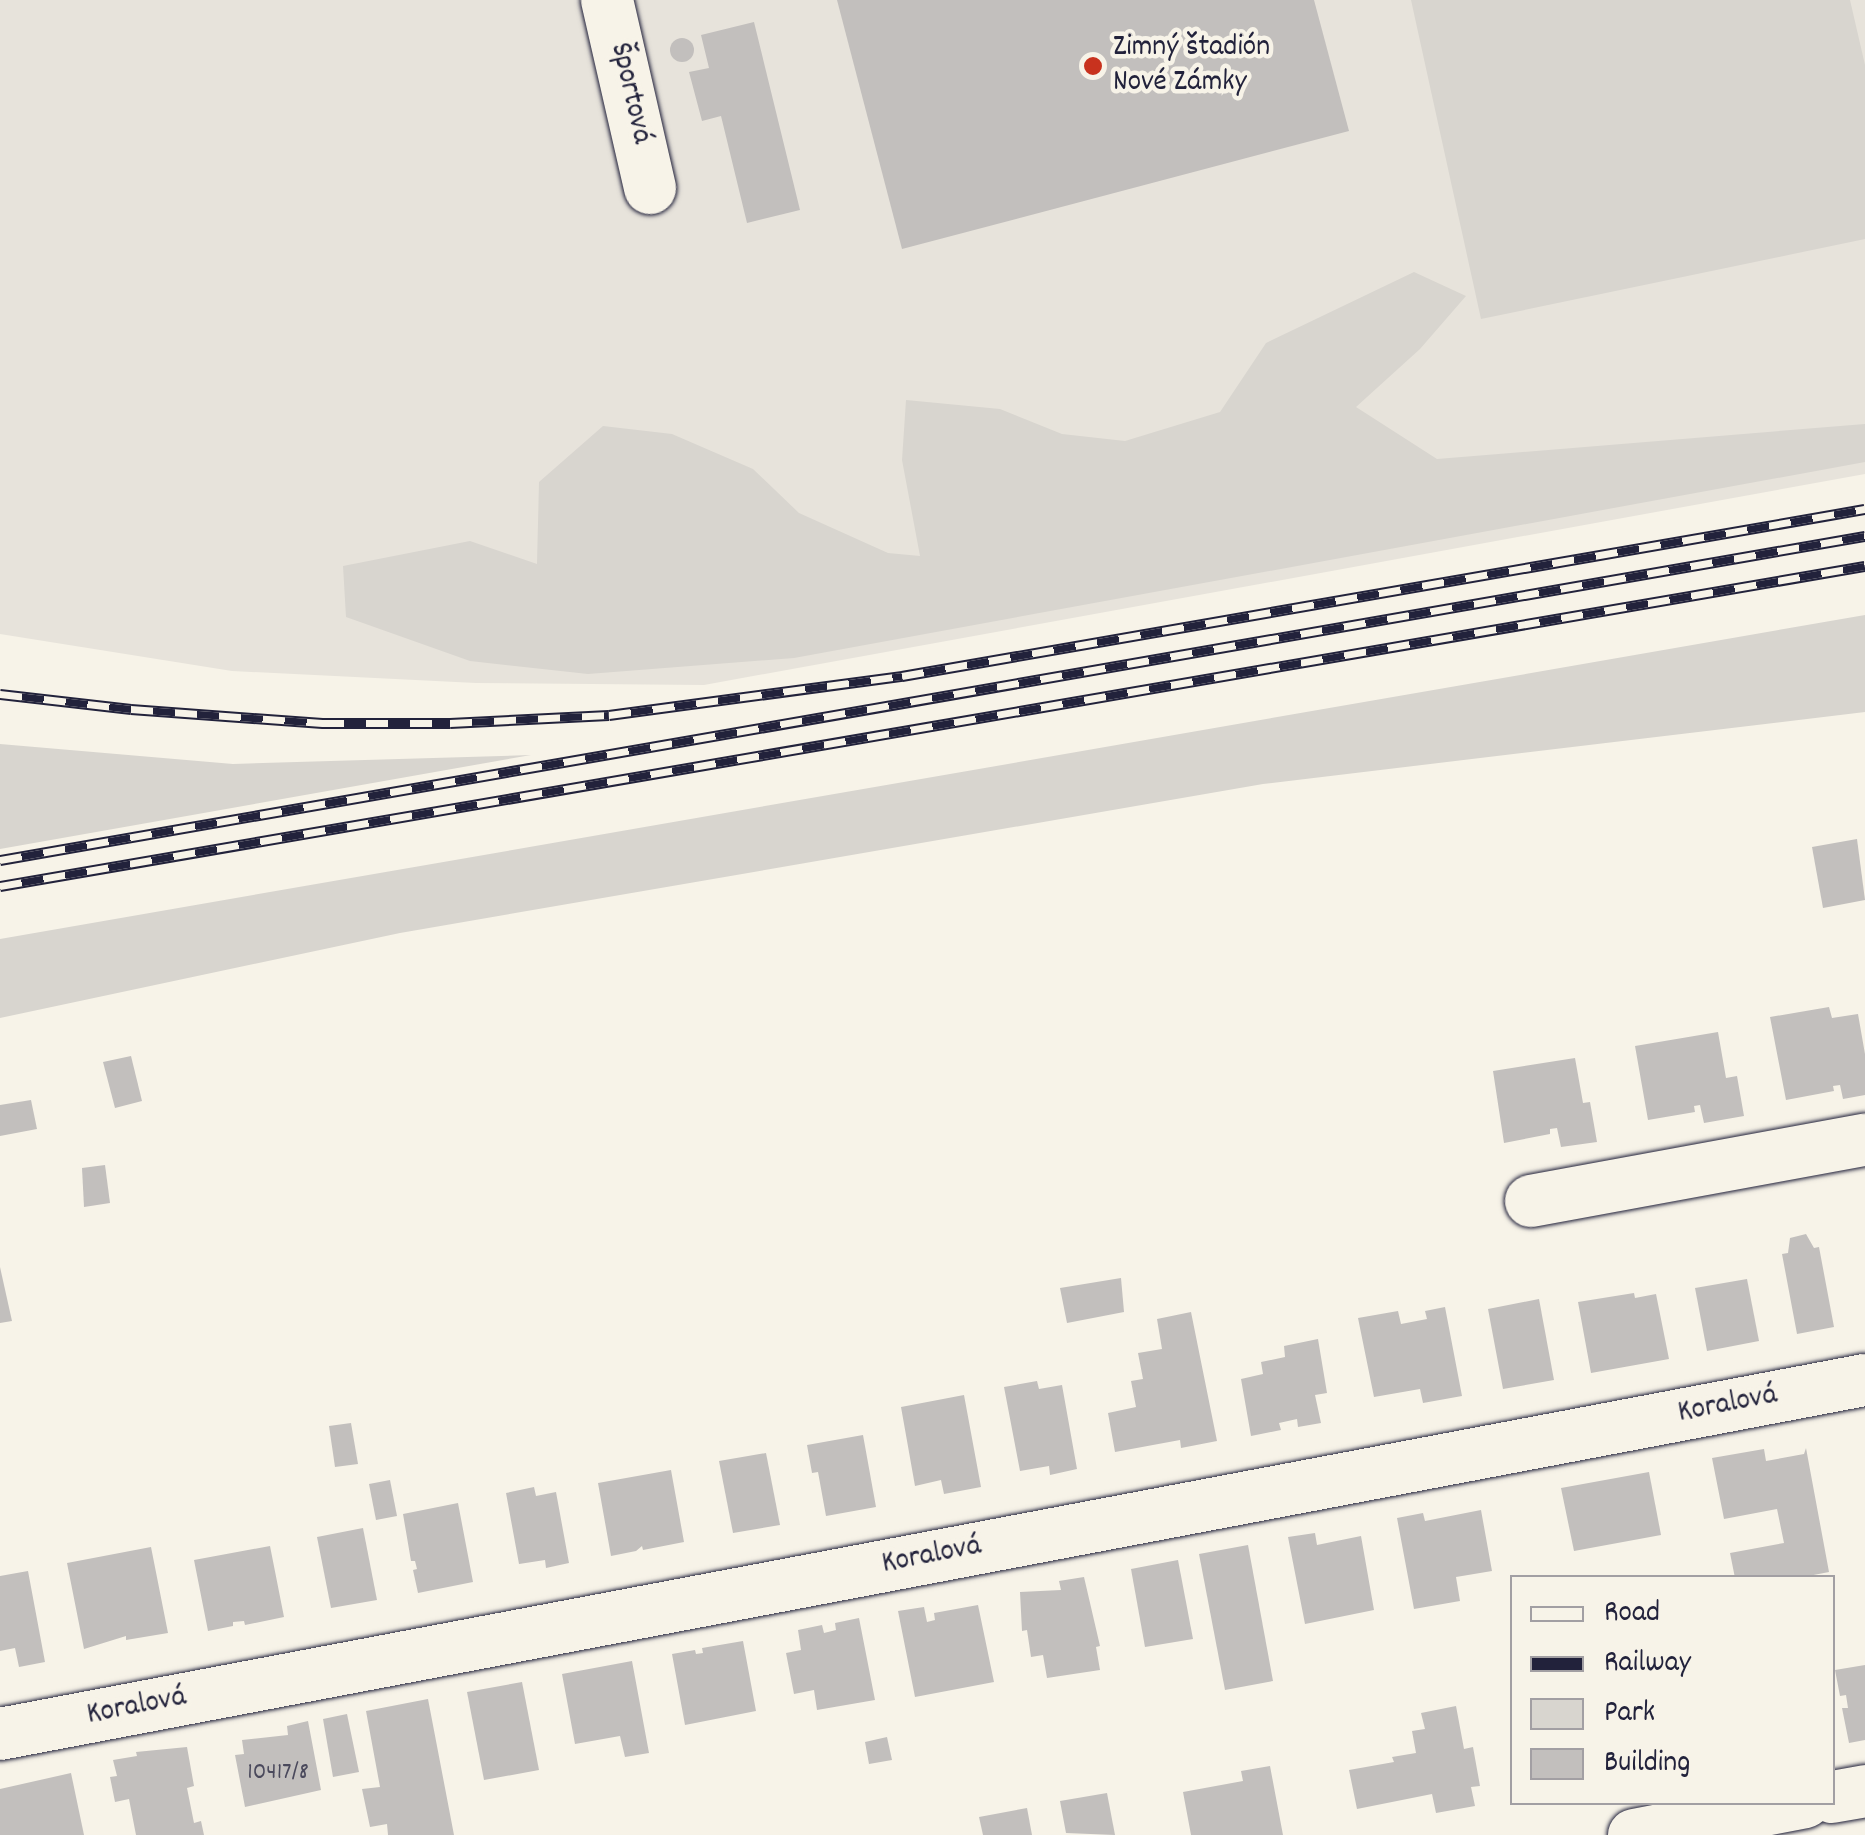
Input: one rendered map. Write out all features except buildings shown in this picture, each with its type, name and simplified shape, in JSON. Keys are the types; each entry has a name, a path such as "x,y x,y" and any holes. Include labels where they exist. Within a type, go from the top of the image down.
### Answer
{"street":[{"name":"Športová","path":"607,0 650,188"},
{"path":"1530,1200 1865,1140"},
{"name":"Koralová","path":"0,1734 1865,1380"},
{"path":"1835,1796 1865,1791"},
{"path":"1634,1835 1789,1805"}],"shaded area":[{"path":"0,0 1865,0 1865,474 704,685 476,683 232,671 0,634"}],"green space":[{"path":"1411,0 1850,0 1865,65 1865,239 1481,319"},
{"path":"1414,272 1466,296 1420,349 1356,407 1437,459 1865,424 1865,462 794,658 588,674 470,661 346,617 343,566 470,541 537,564 539,482 603,426 672,434 753,469 799,513 888,553 920,556 902,460 906,400 1000,409 1062,434 1125,441 1220,412 1266,343"},
{"path":"1865,615 1865,712 1263,784 400,933 0,1018 0,939"},
{"path":"0,744 233,764 531,755 0,849"}],"railway":[{"path":"0,694 131,709 322,723 450,723 609,715 902,676 1865,509"},
{"path":"0,860 1865,536"},
{"path":"0,886 1865,566"}],"place":[{"name":"Zimný štadión Nové Zámky","path":"1093,66"}]}
